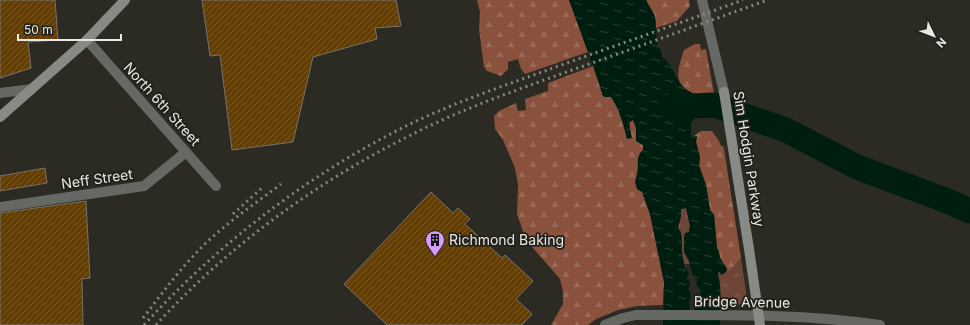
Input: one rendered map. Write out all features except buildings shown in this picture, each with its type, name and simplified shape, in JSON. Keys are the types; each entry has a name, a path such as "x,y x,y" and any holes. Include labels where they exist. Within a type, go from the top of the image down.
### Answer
{"street":[{"path":"0,117 87,40 125,0"},
{"name":"Sim Hodgin Parkway","path":"702,0 724,92 760,320"},
{"name":"North 6th Street","path":"87,40 216,186"},
{"path":"0,93 32,89"},
{"name":"Neff Street","path":"0,207 144,186 186,152"},
{"name":"Bridge Avenue","path":"605,325 636,315 743,315 760,320 824,318 880,325"}],"green space":[{"path":"477,0 569,0 588,52 525,74 521,69 518,59 508,62 508,69 501,76 487,71 484,67 479,29 480,12"},
{"path":"646,0 689,0 690,6 677,21 656,28 654,16"},
{"path":"695,44 700,44 701,50 706,49 715,99 704,98 693,93 686,89 679,80 678,75 680,63 684,50"},
{"path":"593,66 603,96 611,97 619,111 627,139 630,134 629,122 633,120 636,128 636,141 643,145 643,151 638,158 637,178 650,214 664,282 663,305 637,306 618,310 596,319 588,325 551,325 563,304 563,292 560,279 526,240 517,214 518,185 515,168 503,140 495,129 494,116 499,111 516,103 518,111 526,110 525,99 548,91 548,83"},
{"path":"701,131 712,131 724,149 741,258 730,271 726,272 727,269 720,258 717,248 714,215 710,211 706,185 699,165 700,157 696,142 697,136 694,136"},
{"path":"686,208 690,226 685,240 684,252 690,264 684,264 682,253 682,236 678,228 681,209"},
{"path":"741,258 747,298 740,305 720,305 718,272 722,275 730,271"}],"water":[{"path":"569,0 646,0 655,16 657,44 661,51 662,57 670,65 678,80 686,90 692,93 694,119 691,123 691,135 697,136 696,142 700,157 699,166 706,185 710,210 714,215 717,248 720,258 727,269 726,272 721,275 720,272 718,273 720,292 720,325 663,325 664,282 650,214 642,192 637,189 635,182 638,170 638,158 643,150 643,145 636,141 636,128 633,120 629,123 632,138 627,139 623,123 616,106 611,97 603,96","holes":["686,208 690,226 689,232 685,233 684,237 684,252 689,260 692,274 697,281 696,284 701,291 700,295 697,293 694,296 696,299 694,310 692,311 690,309 689,300 691,298 688,289 690,285 689,280 687,279 689,274 687,269 685,269 682,253 681,232 678,228 681,209"]}],"waterway":[{"path":"670,107 714,105 786,130 857,167 970,211"}],"railway":[{"path":"144,325 201,267 232,240 297,191 366,147 420,119 477,96 743,0"},
{"path":"156,325 183,296 242,243 306,196 374,154 429,126 489,100 768,0"},
{"path":"143,318 181,270 206,243 233,220 281,184"},
{"path":"233,214 263,187"}],"place":[{"name":"Richmond Baking","path":"435,257"}]}
